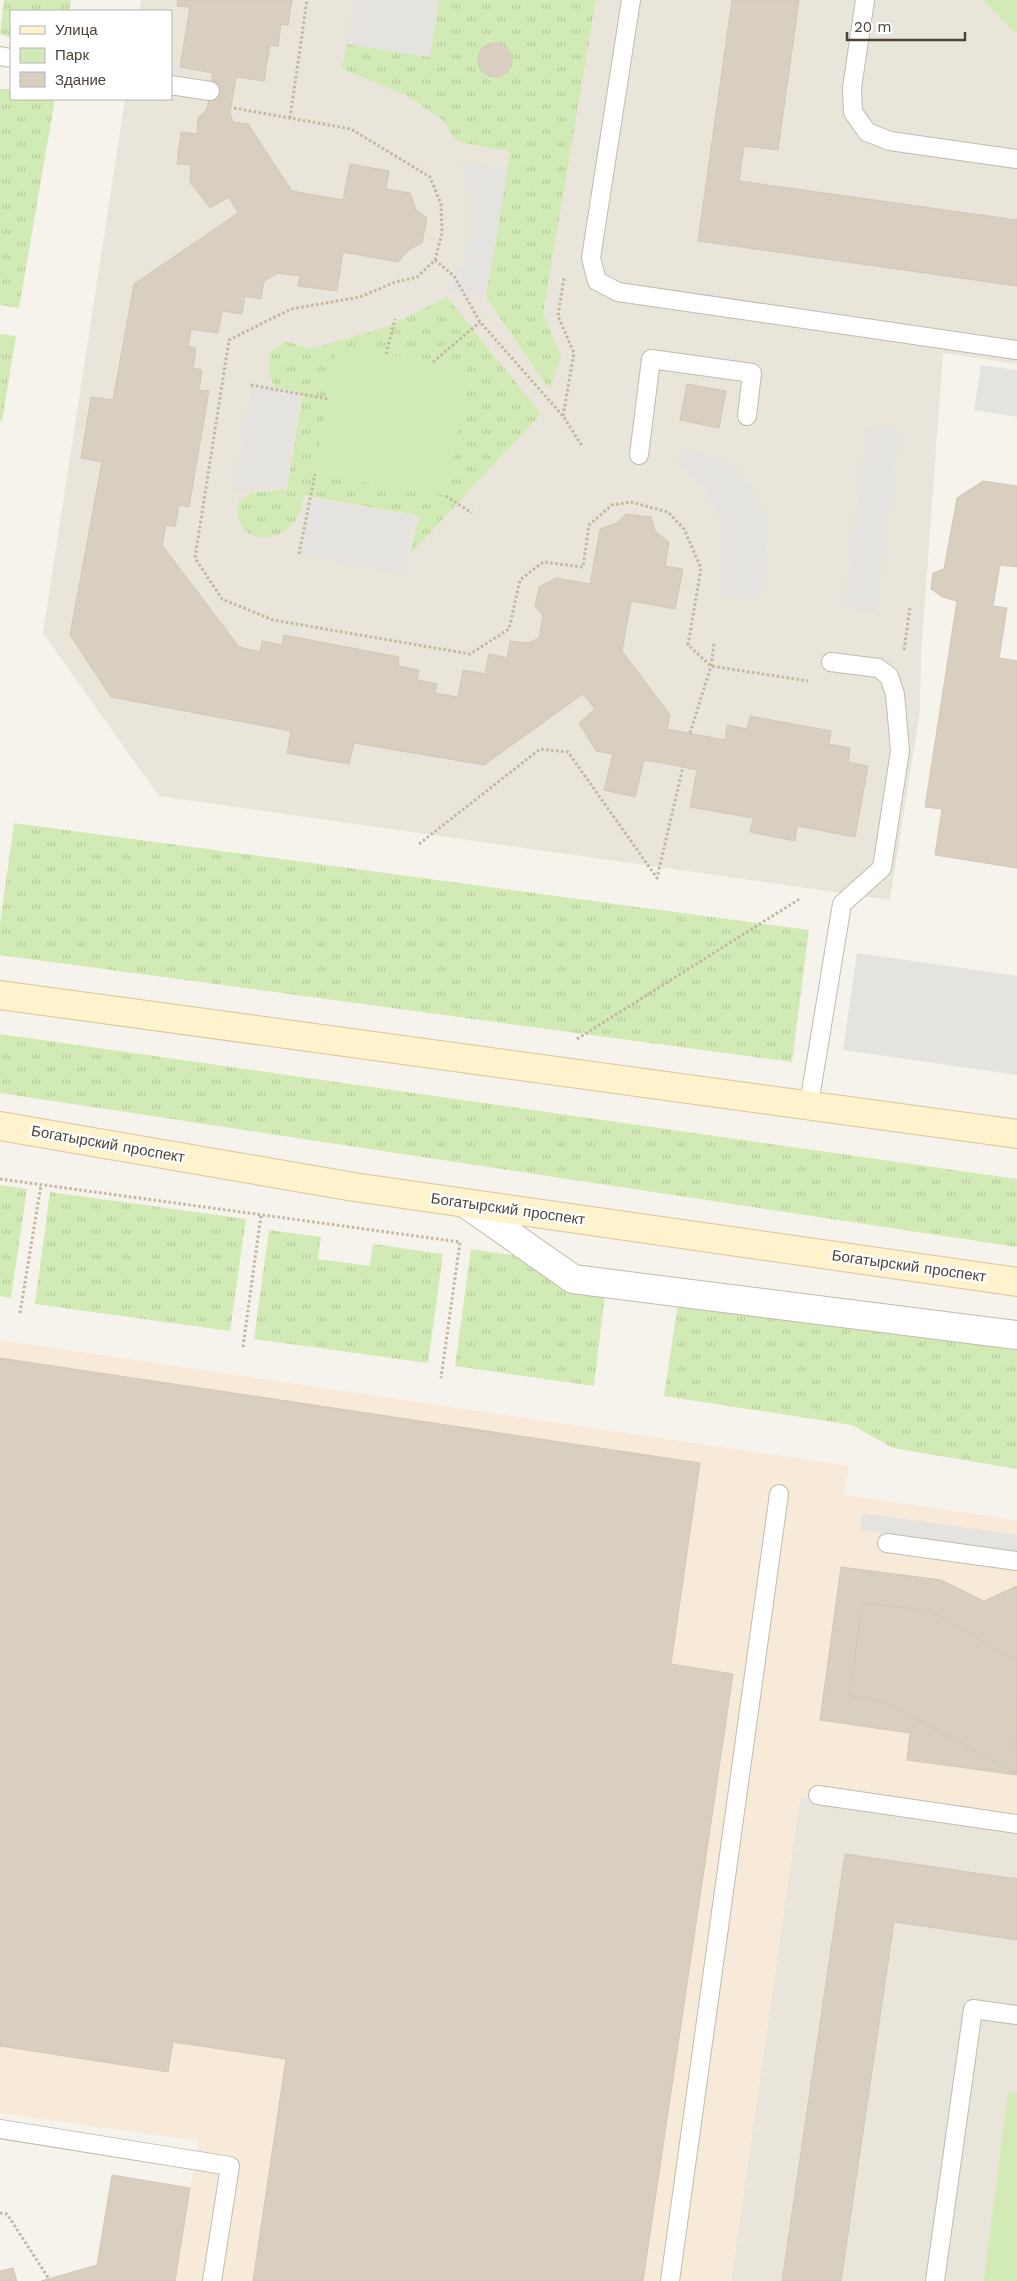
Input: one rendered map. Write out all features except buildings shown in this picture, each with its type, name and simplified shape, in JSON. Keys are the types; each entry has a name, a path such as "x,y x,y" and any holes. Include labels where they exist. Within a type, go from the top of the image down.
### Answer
{"main road":[{"path":"0,995 809,1104 1017,1134"},
{"name":"Богатырский проспект","path":"0,1126 354,1187 1017,1282"}],"street":[{"path":"465,1203 572,1279 1017,1335"}],"lane":[{"path":"631,0 590,258 597,281 618,292 1017,350"},
{"path":"865,0 852,88 853,112 867,132 890,141 1017,159"},
{"path":"172,85 210,91"},
{"path":"639,455 651,360 752,373 747,416"},
{"path":"809,1104 842,904 882,868 900,751 895,694 889,676 878,668 830,662"},
{"path":"670,2281 779,1494"},
{"path":"887,1543 1017,1561"},
{"path":"818,1795 1017,1824"},
{"path":"935,2281 973,2009 1017,2015"},
{"path":"0,2129 230,2166 212,2281"}],"path":[{"path":"290,118 307,0"},
{"path":"231,107 351,128 430,177 441,204 442,233 435,260 417,277 394,282 360,297 291,309 230,340 194,558 222,599 273,620 470,654 509,629 520,580 544,562 583,567 589,525 612,505 631,502 668,512 684,529 701,568 688,645 711,666 818,682"},
{"path":"435,260 454,276 480,322 563,416 582,446"},
{"path":"386,354 395,318"},
{"path":"433,362 480,322"},
{"path":"251,385 328,399"},
{"path":"300,554 315,474"},
{"path":"446,496 472,513"},
{"path":"690,733 711,666 714,644"},
{"path":"420,844 540,750 568,752 657,878 683,767"},
{"path":"577,1039 800,898"},
{"path":"0,1179 460,1242 441,1378"},
{"path":"20,1312 41,1184"},
{"path":"243,1347 261,1215"},
{"path":"0,2213 7,2214 49,2279"}],"shaded area":[{"path":"141,0 1017,0 1017,364 943,353 921,655 920,711 890,900 159,796 43,633 125,100 172,100 172,10 139,10"},
{"path":"354,0 439,0 430,57 347,44"},
{"path":"460,161 508,170 486,297 445,290 465,259 471,230 471,200"},
{"path":"981,365 1017,370 1017,417 974,410"},
{"path":"251,385 300,394 284,487 233,491"},
{"path":"867,425 900,430 876,612 843,608"},
{"path":"681,448 735,464 756,493 769,533 760,599 721,596 725,558 721,525 703,488 677,463"},
{"path":"311,499 414,516 403,574 299,554"},
{"path":"857,953 1017,976 1017,1075 843,1050"},
{"path":"0,1340 849,1466 844,1495 1017,1520 1017,1828 800,1797 731,2281 175,2281 198,2141 0,2113"},
{"path":"862,1513 1017,1535 1017,1552 860,1530"},
{"path":"800,1797 1017,1828 1017,2281 731,2281"}],"green space":[{"path":"4,0 71,0 69,10 10,10 10,38 0,34"},
{"path":"439,0 596,0 543,314 561,356 550,390 486,297 510,152 456,141 444,121 406,95 342,69 347,44 430,57"},
{"path":"983,0 1017,0 1017,32 1014,32"},
{"path":"0,89 10,89 10,100 55,100 19,308 0,305"},
{"path":"447,297 541,414 410,554 419,516 304,495 297,518 286,530 266,538 256,537 248,533 242,526 238,516 238,503 251,493 287,489 303,393 275,387 269,374 269,353 286,341 310,349 387,327"},
{"path":"0,334 16,336 2,421 0,421"},
{"path":"337,346 468,368 446,496 315,474"},
{"path":"14,823 809,930 792,1062 0,955 0,925"},
{"path":"0,1034 1017,1179 1017,1247 0,1093"},
{"path":"0,1185 27,1189 11,1298 0,1296"},
{"path":"50,1192 246,1219 230,1331 35,1304"},
{"path":"269,1230 321,1237 318,1259 370,1266 373,1244 443,1254 428,1363 254,1339"},
{"path":"471,1249 525,1257 605,1294 594,1386 455,1366"},
{"path":"678,1303 1017,1349 1017,1469 893,1448 852,1425 664,1396"},
{"path":"1008,2092 1017,2093 1017,2281 984,2281"}]}
